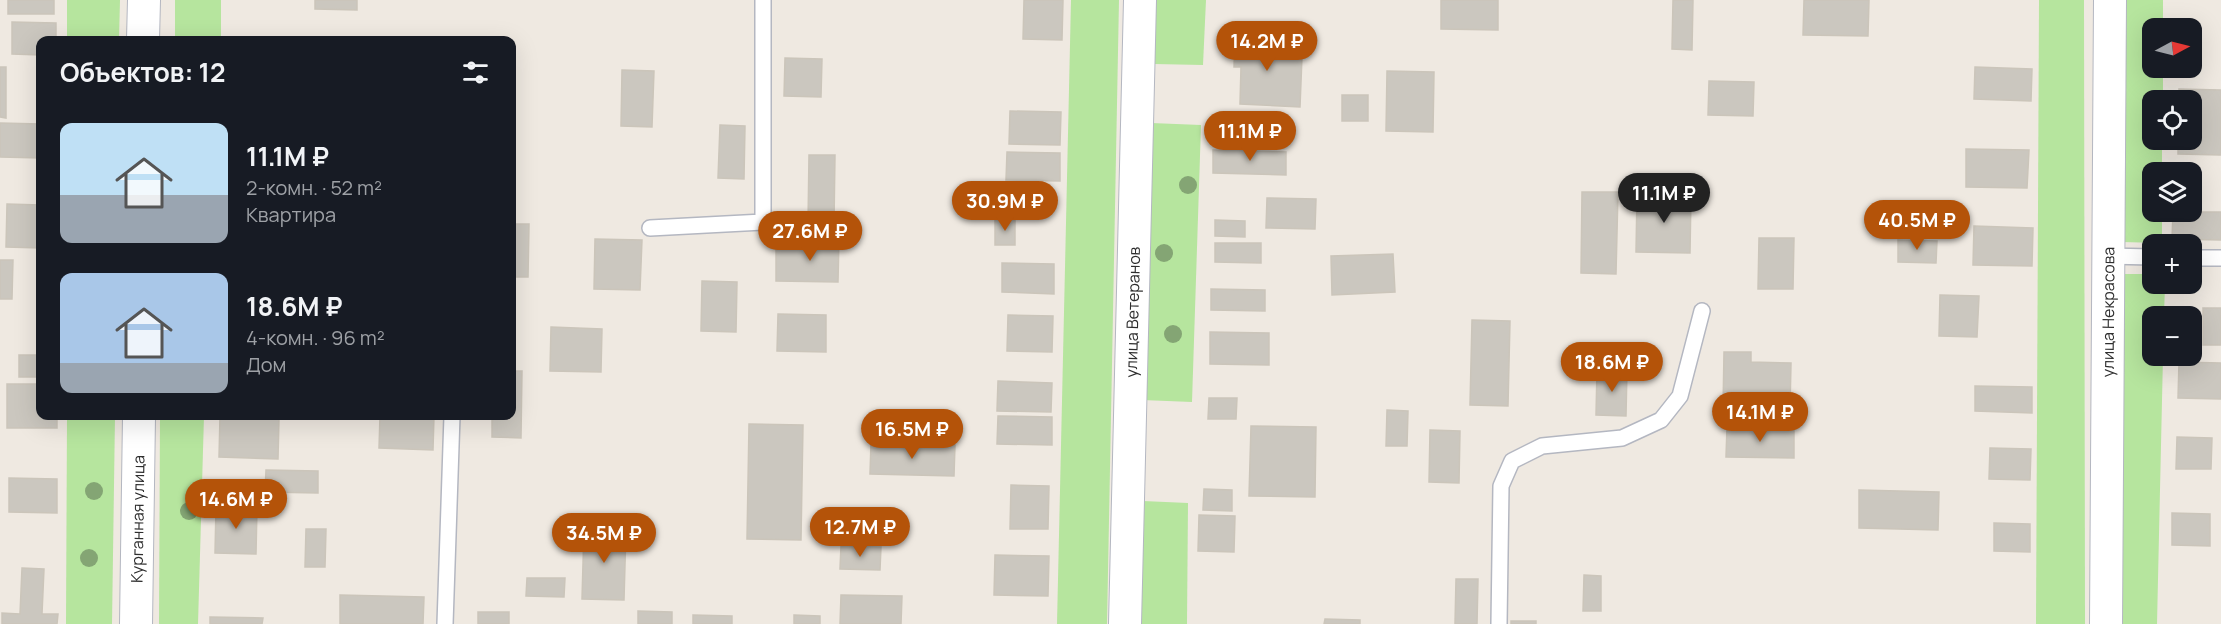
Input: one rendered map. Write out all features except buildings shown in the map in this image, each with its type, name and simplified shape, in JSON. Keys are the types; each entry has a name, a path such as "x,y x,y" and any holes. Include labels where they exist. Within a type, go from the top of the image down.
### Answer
{"street":[{"path":"143,36 144,0"},
{"name":"улица Ветеранов","path":"1125,624 1140,0"},
{"name":"улица Некрасова","path":"2106,624 2110,0"},
{"name":"Курганная улица","path":"136,624 139,420"}],"lane":[{"path":"650,228 763,222 764,0"},
{"path":"2107,256 2142,257"},
{"path":"2202,258 2221,258"},
{"path":"1499,624 1501,486 1512,461 1542,446 1622,438 1661,420 1680,396 1702,310"},
{"path":"445,624 452,420"}],"green space":[{"path":"67,0 120,0 119,36 67,36"},
{"path":"175,0 221,0 221,36 175,36"},
{"path":"1071,0 1119,0 1107,624 1057,624"},
{"path":"1155,0 1206,0 1203,65 1154,64"},
{"path":"2039,0 2084,0 2085,624 2036,624"},
{"path":"2124,0 2163,0 2163,18 2142,18 2142,78 2163,78 2163,90 2142,90 2142,150 2162,150 2162,162 2142,162 2142,222 2162,222 2162,234 2142,234 2142,243 2121,242"},
{"path":"1151,123 1201,125 1192,402 1142,400"},
{"path":"2121,274 2142,274 2142,294 2165,294 2164,306 2142,306 2142,366 2163,366 2157,624 2121,624"},
{"path":"67,420 115,420 112,624 66,624"},
{"path":"160,420 204,420 198,624 159,624"},
{"path":"1143,501 1188,503 1187,624 1140,624"}]}
